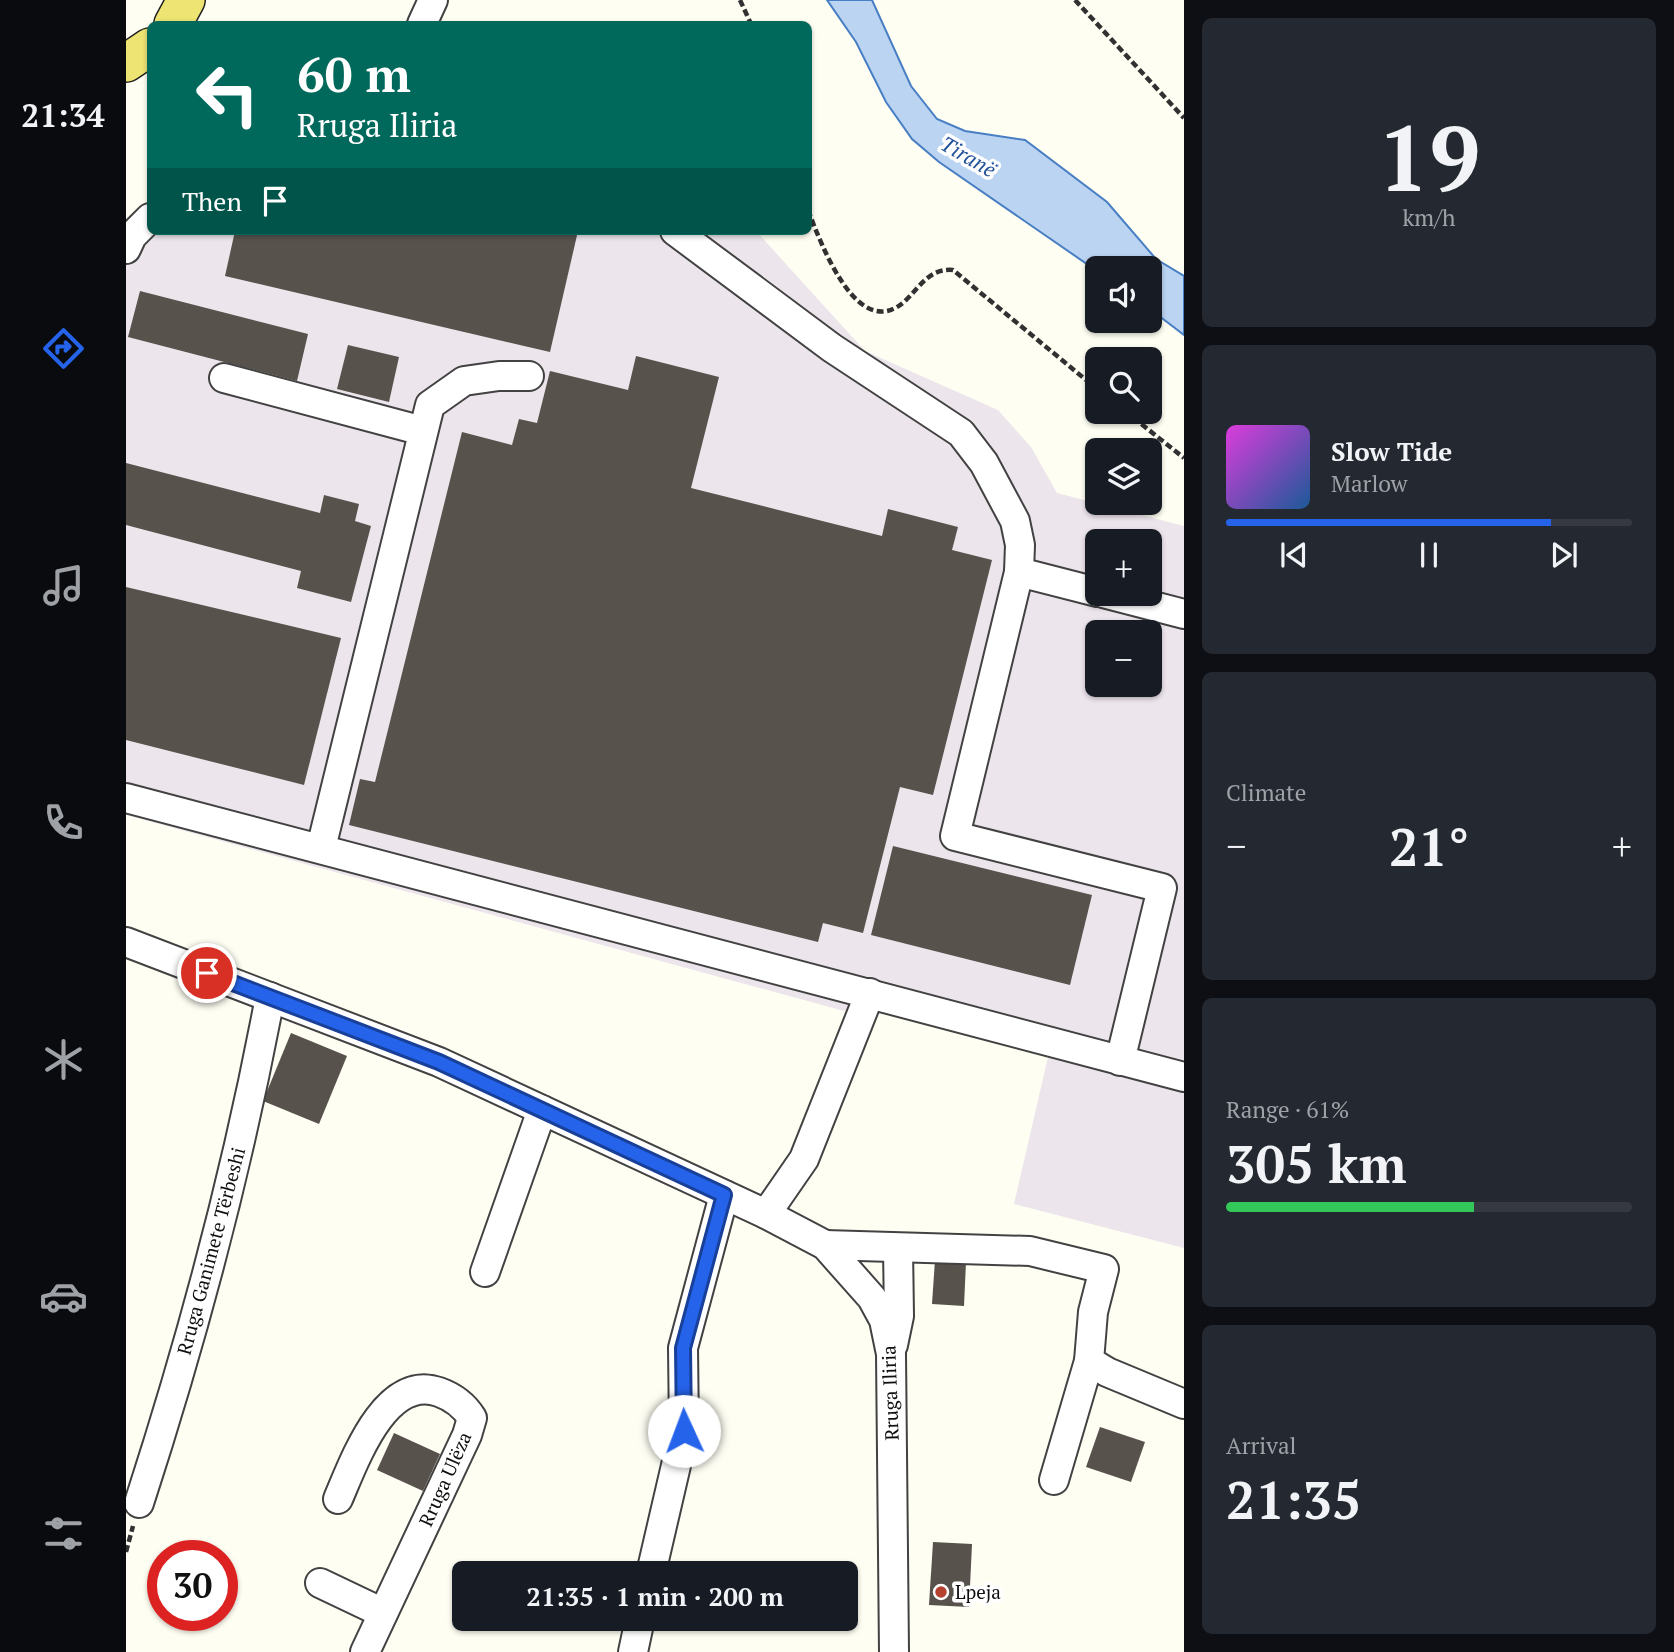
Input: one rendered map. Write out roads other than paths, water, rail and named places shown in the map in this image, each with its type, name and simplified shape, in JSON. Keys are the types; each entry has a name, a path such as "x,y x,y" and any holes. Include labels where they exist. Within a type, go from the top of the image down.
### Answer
{"main road":[{"path":"175,21 186,0"},
{"path":"126,63 147,49"}],"street":[{"path":"423,21 433,0"},
{"path":"126,249 132,236 147,221"},
{"path":"681,235 832,348 961,433 984,463 1015,521 1020,545 1019,572 955,836 1163,888 1120,1061"},
{"path":"321,848 430,405 464,381 529,376"},
{"path":"224,378 424,431"},
{"path":"1019,572 1085,589"},
{"path":"1153,606 1184,614"},
{"path":"126,798 1184,1077"},
{"name":"Rruga Iliria","path":"126,942 439,1062 766,1214 825,1245 872,1298 884,1320 891,1354 894,1652"},
{"path":"766,1214 803,1159 870,993"},
{"name":"Rruga Ganimete Tërbeshi","path":"139,1503 192,1326 250,1106 270,997"},
{"path":"485,1272 542,1111"},
{"path":"654,1561 684,1431 683,1348 724,1195"},
{"path":"825,1245 1030,1251 1104,1269 1093,1312 1089,1361 1054,1480"},
{"path":"891,1354 899,1316 898,1248"},
{"path":"1089,1361 1107,1372 1184,1404"},
{"name":"Rruga Ulëza","path":"338,1499 366,1434 407,1392 425,1387 448,1395 466,1408 472,1418 441,1493 365,1652"},
{"path":"320,1583 383,1613"},
{"path":"633,1652 637,1631"}],"water":[{"name":"Tiranë","path":"827,0 872,0 911,86 937,119 965,131 1025,140 1107,202 1153,256 1085,256 1085,263 939,162 912,139 886,102 856,42"},
{"path":"1162,263 1184,276 1184,335 1162,318"}],"place":[{"name":"Lpeja","path":"941,1592"}]}
